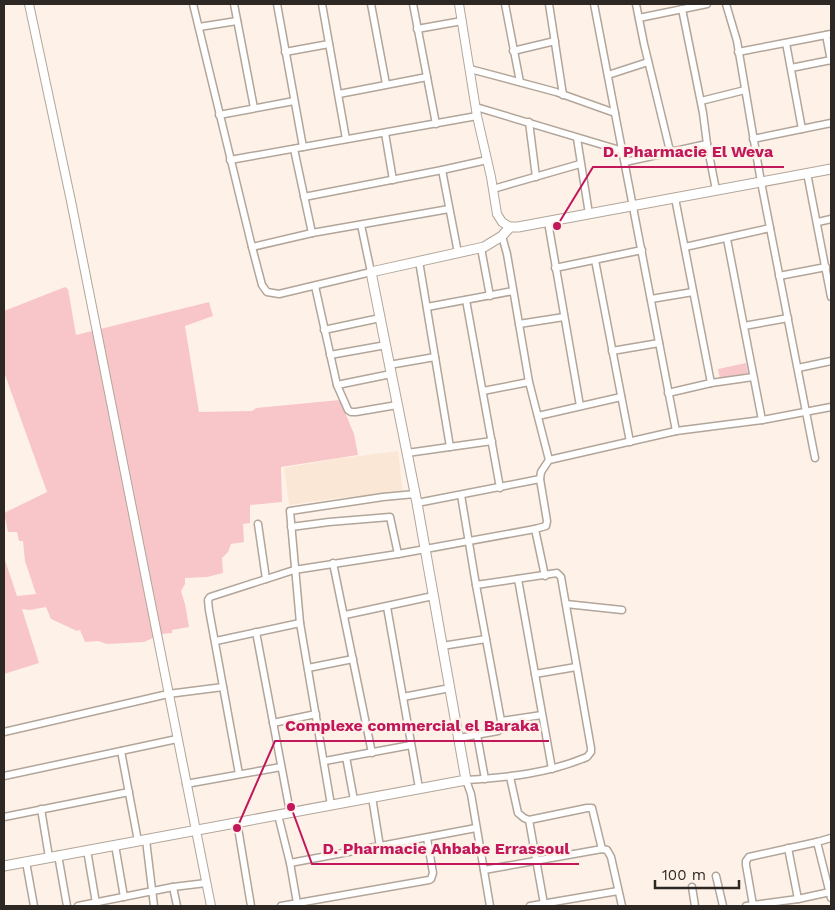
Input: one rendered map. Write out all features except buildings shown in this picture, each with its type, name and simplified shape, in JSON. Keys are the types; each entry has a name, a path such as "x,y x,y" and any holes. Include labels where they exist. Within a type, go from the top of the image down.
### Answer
{"main road":[{"path":"4,866 466,780 416,499 371,272 488,246 502,236 510,227 515,228 831,169"}],"street":[{"path":"29,4 71,201 211,906"},
{"path":"193,4 252,247 262,285 267,292 279,294 371,272 361,225"},
{"path":"234,4 254,108"},
{"path":"276,4 303,147"},
{"path":"323,4 346,140"},
{"path":"371,4 386,84"},
{"path":"412,4 436,124"},
{"path":"458,4 477,116 497,214 502,222 510,227"},
{"path":"505,4 520,82"},
{"path":"549,4 563,95"},
{"path":"594,4 676,430"},
{"path":"636,4 670,151"},
{"path":"639,18 707,4"},
{"path":"726,4 738,52 814,458"},
{"path":"682,9 701,101 716,190"},
{"path":"199,27 237,21"},
{"path":"417,29 462,21"},
{"path":"738,52 829,35 831,60 790,68"},
{"path":"513,51 555,42"},
{"path":"786,43 802,129"},
{"path":"285,52 329,44"},
{"path":"608,75 648,62"},
{"path":"470,69 563,95 615,113"},
{"path":"339,94 427,77"},
{"path":"701,101 745,90"},
{"path":"219,115 294,100"},
{"path":"476,107 623,151"},
{"path":"230,160 477,116"},
{"path":"529,122 536,177"},
{"path":"754,139 831,123"},
{"path":"385,133 393,180"},
{"path":"577,138 589,214"},
{"path":"625,162 707,144"},
{"path":"294,149 312,233"},
{"path":"304,197 487,160"},
{"path":"493,189 580,164"},
{"path":"442,170 458,253"},
{"path":"807,173 831,297"},
{"path":"675,198 711,383"},
{"path":"252,247 312,233 449,209"},
{"path":"818,222 831,219"},
{"path":"548,222 580,406"},
{"path":"685,248 770,228"},
{"path":"502,236 514,291 529,382 549,460"},
{"path":"727,239 762,420"},
{"path":"481,248 490,296"},
{"path":"555,268 642,250"},
{"path":"595,260 630,442"},
{"path":"419,261 450,447"},
{"path":"779,276 826,267"},
{"path":"314,286 337,385 346,405 351,412 397,405"},
{"path":"427,307 514,291"},
{"path":"651,299 693,292"},
{"path":"466,300 500,488"},
{"path":"519,324 564,317"},
{"path":"324,330 380,318"},
{"path":"744,326 788,318"},
{"path":"612,351 659,343"},
{"path":"330,355 386,345"},
{"path":"337,385 435,357"},
{"path":"798,368 831,361"},
{"path":"668,393 711,383 753,377"},
{"path":"482,391 529,382"},
{"path":"538,416 621,398"},
{"path":"239,774 208,605 210,597 294,570 468,542 546,526 547,521 540,479 541,472 549,460 676,430 762,420 831,407"},
{"path":"407,453 492,440"},
{"path":"331,805 300,623 289,514 292,510 383,497 416,499 461,495 540,479"},
{"path":"459,738 502,729 461,495"},
{"path":"290,527 390,518 398,554"},
{"path":"258,524 266,579"},
{"path":"535,529 545,576"},
{"path":"333,563 372,753"},
{"path":"476,585 559,574 566,604 591,752 587,757 552,769 510,777 466,780 471,794 490,906"},
{"path":"518,579 552,769"},
{"path":"345,615 433,596"},
{"path":"566,604 622,610"},
{"path":"386,607 420,788"},
{"path":"216,641 300,623"},
{"path":"256,632 290,812"},
{"path":"442,646 486,639"},
{"path":"308,668 353,660"},
{"path":"535,674 576,667"},
{"path":"4,732 168,694 223,687"},
{"path":"403,697 450,688"},
{"path":"273,723 316,714"},
{"path":"501,721 542,715"},
{"path":"477,735 485,779"},
{"path":"4,776 177,739"},
{"path":"325,761 411,745"},
{"path":"121,751 129,792 142,840 154,906"},
{"path":"346,757 354,800"},
{"path":"186,784 282,767"},
{"path":"510,777 518,813 529,820 592,808 602,849"},
{"path":"4,817 129,792"},
{"path":"372,797 380,847"},
{"path":"41,809 67,906"},
{"path":"278,815 290,863 297,903"},
{"path":"529,820 536,861 537,905 618,892"},
{"path":"237,822 251,906"},
{"path":"290,863 476,828"},
{"path":"281,906 429,880 433,873 427,838"},
{"path":"817,842 831,895 749,906 746,865 749,856 831,838"},
{"path":"114,844 124,897"},
{"path":"788,848 798,899"},
{"path":"484,870 602,849 607,850 611,857 622,906"},
{"path":"87,850 96,903"},
{"path":"26,862 34,906"},
{"path":"716,876 722,906"},
{"path":"78,906 108,903 124,897 173,887 206,883"},
{"path":"173,887 177,906"},
{"path":"692,887 695,906"}],"shaded area":[{"path":"65,287 68,289 76,335 209,302 213,316 185,326 199,412 252,411 256,408 340,400 354,434 358,455 281,467 282,502 250,505 250,523 243,524 244,542 231,544 228,552 222,558 223,573 207,577 185,578 185,584 181,591 189,627 172,630 172,633 162,634 144,642 107,644 98,641 85,642 80,630 77,631 51,619 46,607 30,610 22,609 39,663 4,674 4,557 17,596 36,594 25,561 23,541 19,541 17,532 8,532 4,513 47,492 4,372 4,311"},
{"path":"746,363 748,373 720,379 718,369"},
{"path":"398,451 403,493 339,498 289,505 284,468"}],"place":[{"name":"D. Pharmacie El Weva","path":"557,226"},
{"name":"D. Pharmacie Ahbabe Errassoul","path":"291,807"},
{"name":"Complexe commercial el Baraka","path":"237,828"}]}
